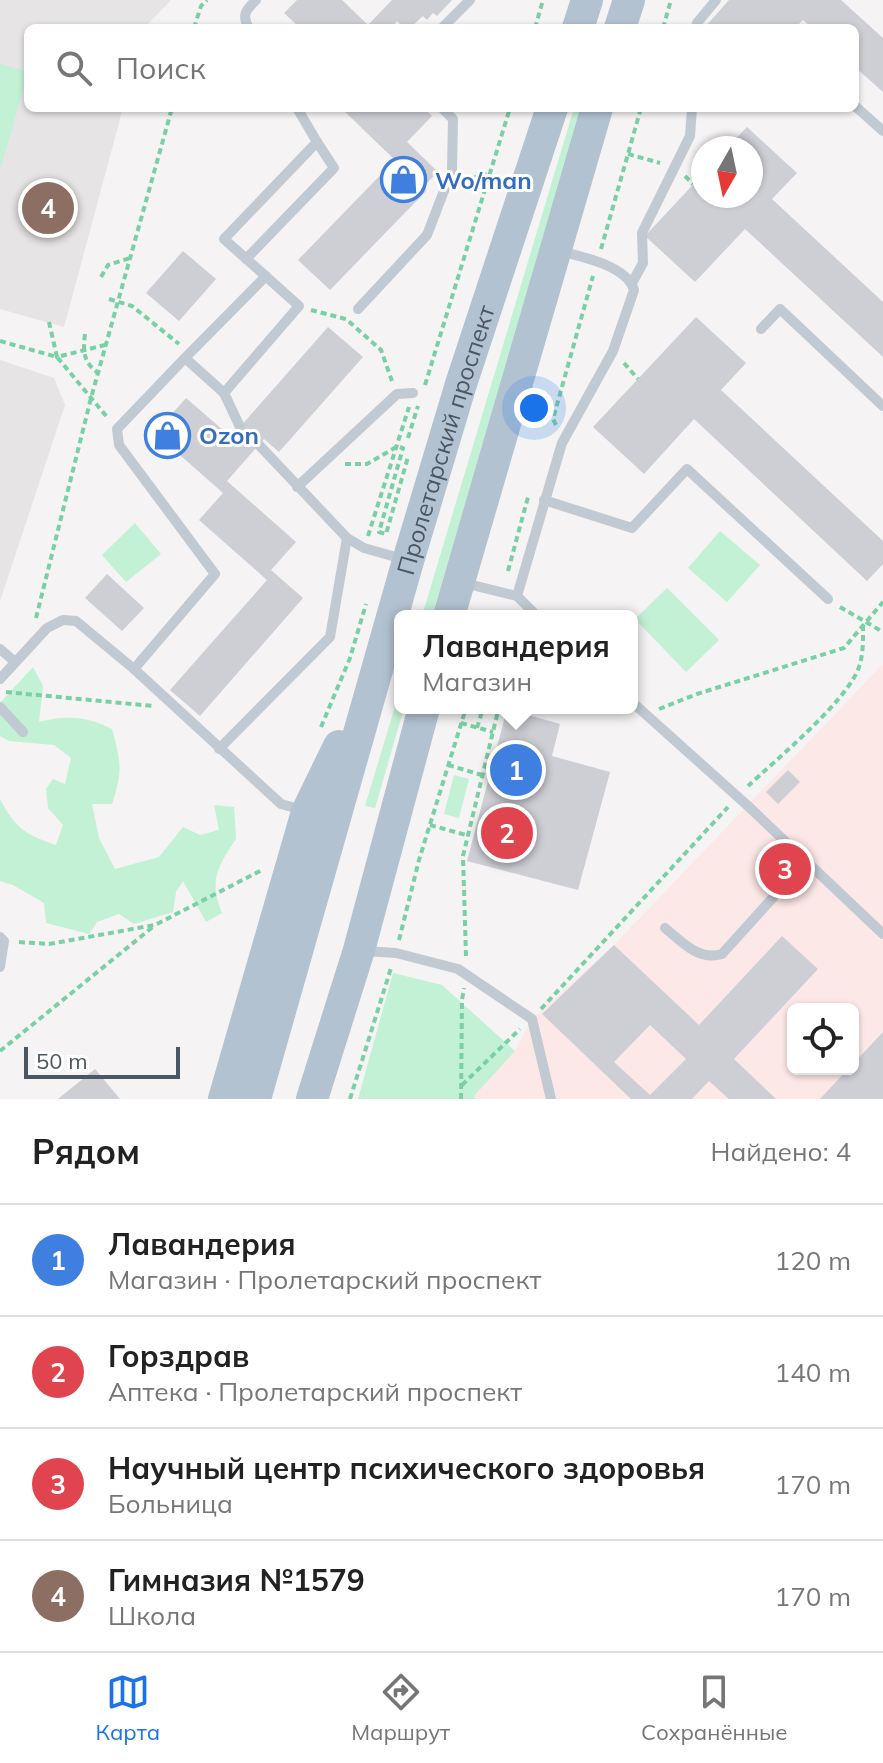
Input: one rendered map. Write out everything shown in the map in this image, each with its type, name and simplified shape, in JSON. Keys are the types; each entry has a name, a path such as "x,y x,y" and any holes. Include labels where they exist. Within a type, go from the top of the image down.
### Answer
{"main road":[{"path":"621,24 629,0"},
{"name":"Пролетарский проспект","path":"255,1099 461,384 551,112"},
{"path":"451,610 596,112"},
{"path":"224,1099 307,812 376,671"},
{"path":"312,1099 359,950 422,714"}],"lane":[{"path":"246,24 244,12 256,0"},
{"path":"446,24 470,0"},
{"path":"697,24 716,0"},
{"path":"859,110 883,131"},
{"path":"246,259 334,168 299,112"},
{"path":"358,309 427,235 452,170 455,152 453,119 446,112"},
{"path":"632,283 643,263 642,233 690,136 692,112"},
{"path":"224,393 299,306 224,239 317,142"},
{"path":"517,596 562,443 613,351 634,290 632,283 597,260 555,250"},
{"path":"134,669 215,574 119,445 117,429 266,276"},
{"path":"761,329 780,309 883,406"},
{"path":"187,356 224,393 240,427"},
{"path":"297,487 397,394 413,393"},
{"path":"259,445 347,538 364,548 408,561"},
{"path":"544,500 632,528 687,469 828,599"},
{"path":"219,749 330,637 347,538"},
{"path":"458,581 517,596 531,610"},
{"path":"0,679 47,628 63,620 76,621 134,669 281,804 307,812"},
{"path":"0,649 14,661"},
{"path":"0,707 23,732"},
{"path":"638,708 737,796 883,934"},
{"path":"665,928 697,953 712,957 722,954 806,861"},
{"path":"0,967 2,939"},
{"path":"359,950 396,953 458,969 532,1019 551,1099"}],"path":[{"path":"195,24 201,6 207,0"},
{"path":"536,24 543,0"},
{"path":"664,24 671,0"},
{"path":"30,644 105,345 171,112"},
{"path":"364,548 413,393 424,386 509,112"},
{"path":"559,432 553,419 640,112"},
{"path":"445,188 490,172"},
{"path":"101,277 108,265 130,258"},
{"path":"109,299 145,314 187,356"},
{"path":"299,306 346,319 381,350 397,394"},
{"path":"49,322 57,357 117,429"},
{"path":"85,334 83,350 89,366 98,373"},
{"path":"0,341 57,357 105,345"},
{"path":"613,351 638,379"},
{"path":"408,438 418,404"},
{"path":"398,446 403,448 379,532 386,534 408,457"},
{"path":"323,464 367,464 398,446"},
{"path":"828,599 883,632"},
{"path":"316,738 350,658 367,601"},
{"path":"645,715 697,694 844,648 883,602"},
{"path":"462,1085 532,1019 737,796 845,692 859,669 863,622"},
{"path":"0,692 175,708"},
{"path":"350,1099 396,953 464,714"},
{"path":"477,728 481,714"},
{"path":"461,1099 462,1000 467,974 463,856 497,714"},
{"path":"461,723 493,732"},
{"path":"448,765 482,775"},
{"path":"430,825 466,835"},
{"path":"2,939 49,944 155,925 174,918 266,868 261,882"},
{"path":"0,1051 155,925"}],"shaded area":[{"path":"0,0 171,0 148,24 24,24 24,112 122,112 64,327 0,309"},
{"path":"0,360 54,378 65,405 0,601"},
{"path":"883,664 883,1099 476,1099 473,1096 515,1051 532,1019 614,945"}],"green space":[{"path":"0,64 24,71 24,86 0,166"},
{"path":"573,112 582,112 434,610 424,610"},
{"path":"135,523 161,554 126,582 102,555"},
{"path":"720,531 760,565 727,602 688,568"},
{"path":"667,588 719,640 686,672 638,622 638,616"},
{"path":"33,667 43,686 39,722 76,718 112,729 120,766 116,792 112,804 92,804 99,838 115,869 159,857 183,827 200,835 219,830 214,805 234,807 236,839 217,874 216,892 222,913 206,922 183,881 176,892 173,912 134,924 119,914 97,922 89,934 46,923 44,903 0,881 0,799 16,824 37,838 56,845 63,825 48,808 46,789 53,779 65,784 71,758 54,745 9,741 0,736 0,703"},
{"path":"394,710 394,714 402,714 375,808 365,806"},
{"path":"454,775 469,779 459,818 444,814"},
{"path":"393,973 442,985 515,1051 474,1096 476,1099 358,1099"}],"building":[{"path":"297,0 342,0 367,24 296,24 284,13"},
{"path":"392,0 452,0 437,16 433,13 427,20 423,16 414,24 400,24 397,21 394,24 369,24"},
{"path":"729,0 841,0 883,38 883,92 859,71 859,24 808,24 803,20 799,24 708,24"},
{"path":"345,112 428,112 432,116 407,142 438,172 423,187 426,191 330,290 298,260 395,160"},
{"path":"747,127 757,136 738,136"},
{"path":"763,142 797,173 772,199 883,302 883,357 745,229 695,282 645,236 691,187 691,208 763,208"},
{"path":"183,251 216,279 179,321 146,293"},
{"path":"696,317 746,363 721,390 883,541 883,564 867,581 694,419 644,474 593,427"},
{"path":"328,327 363,357 279,452 264,439 227,481 296,542 271,570 303,598 200,716 170,690 267,580 199,520 223,493 155,433 186,398 231,437"},
{"path":"107,574 144,608 122,631 85,598"},
{"path":"506,714 525,714 560,724 552,756 610,772 578,890 467,861"},
{"path":"788,770 800,782 778,804 766,792"},
{"path":"782,936 818,969 734,1059 776,1099 729,1099 709,1081 692,1099 631,1099 542,1014 614,945 699,1025","holes":["650,1025 686,1059 650,1095 614,1062"]},
{"path":"883,1032 883,1099 820,1099 842,1075 859,1075 859,1058"},
{"path":"95,1069 120,1099 58,1099"}],"place":[{"name":"Wo/man","path":"404,180"},
{"name":"Гимназия №1579","path":"48,208"},
{"name":"Ozon","path":"168,435"},
{"name":"Лавандерия","path":"516,770"},
{"name":"Горздрав","path":"507,833"},
{"name":"Научный центр психического здоровья","path":"785,869"}]}
